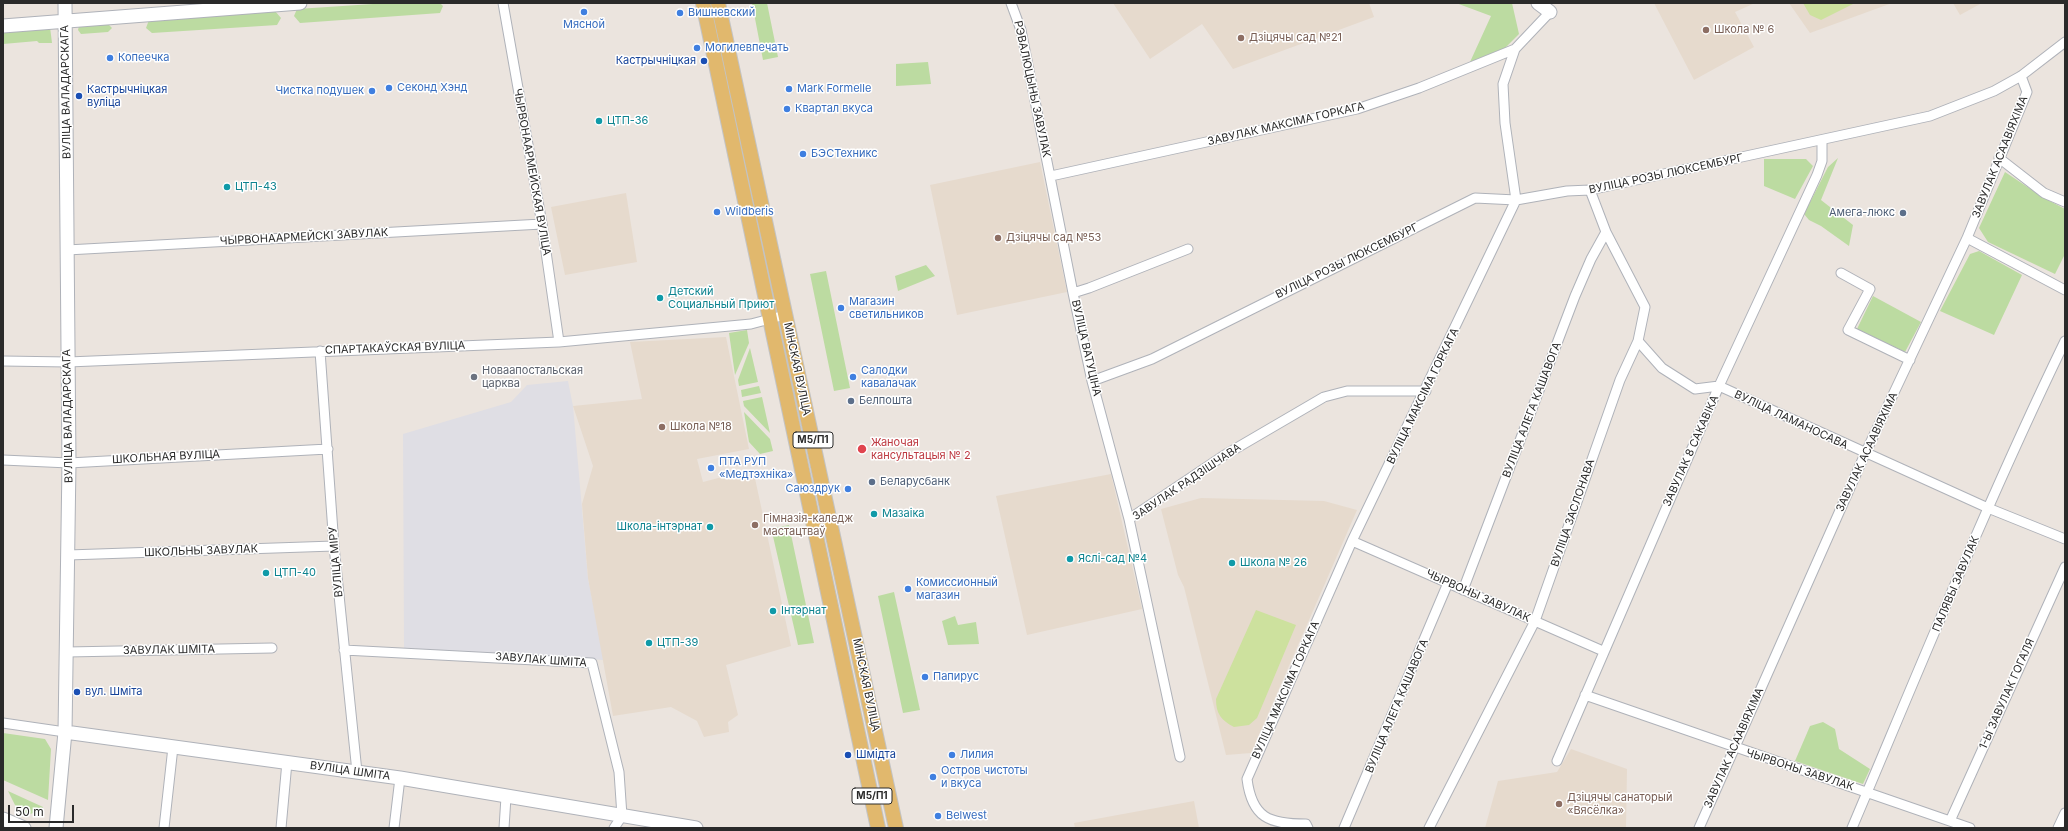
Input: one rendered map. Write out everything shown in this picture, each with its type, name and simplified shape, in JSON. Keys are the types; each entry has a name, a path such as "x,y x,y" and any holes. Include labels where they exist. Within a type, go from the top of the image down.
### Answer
{"main road":[{"name":"ВУЛІЦА ВАЛАДАРСКАГА","path":"56,828 65,732 68,555 69,462 65,3"},
{"path":"3,26 300,3"},
{"name":"МІНСКАЯ ВУЛІЦА","path":"703,3 878,828"},
{"name":"МІНСКАЯ ВУЛІЦА","path":"718,3 896,828"},
{"path":"1538,3 1549,7"},
{"name":"ВУЛІЦА ШМІТА","path":"65,732 400,778 696,828"},
{"path":"3,820 24,828"}],"street":[{"name":"ЧЫРВОНААРМЕЙСКАЯ ВУЛІЦА","path":"503,3 542,224 559,342"},
{"name":"РЭВАЛЮЦЫНЫ ЗАВУЛАК","path":"1011,3 1021,30 1051,176"},
{"path":"1516,200 1505,123 1503,84 1515,49 1549,7"},
{"name":"ВУЛІЦА РОЗЫ ЛЮКСЕМБУРГ","path":"1092,380 1152,358 1475,198 1516,200 1567,191 1590,190 1822,141 1930,116 1994,91 2021,76 2065,42"},
{"name":"ЗАВУЛАК МАКСІМА ГОРКАГА","path":"1051,176 1357,109 1419,88 1515,49"},
{"name":"ЗАВУЛАК АСААВІЯХІМА","path":"1699,828 1865,454 1967,238 1998,158 2027,92 2021,76"},
{"name":"ЗАВУЛАК 8 САКАВІКА","path":"1557,761 1603,651 1719,386 1817,175 1822,161 1822,141"},
{"path":"1998,158 2044,193 2065,202"},
{"name":"ВУЛІЦА ВАТУЦІНА","path":"1051,176 1073,293 1092,380 1129,519"},
{"name":"ВУЛІЦА ЗАСЛОНАВА","path":"1429,828 1535,621 1620,380 1638,341 1645,307 1606,232 1590,190"},
{"name":"ВУЛІЦА МАКСІМА ГОРКАГА","path":"1308,828 1306,824 1291,824 1265,817 1254,808 1249,796 1247,779 1352,541 1426,391 1516,200"},
{"name":"ЧЫРВОНААРМЕЙСКІ ЗАВУЛАК","path":"67,250 542,224"},
{"name":"ВУЛІЦА АЛЕГА КАШАВОГА","path":"1464,590 1575,296 1591,259 1606,232"},
{"path":"1967,238 2065,290"},
{"path":"1073,293 1188,248"},
{"path":"1841,273 1870,289 1848,330 1910,360"},
{"name":"СПАРТАКАЎСКАЯ ВУЛІЦА","path":"3,361 68,362 559,342 750,324 785,315"},
{"path":"1638,341 1662,368 1696,389 1719,386"},
{"name":"ПАЛЯВЫ ЗАВУЛАК","path":"1852,828 1988,508 2036,400 2065,341"},
{"name":"ВУЛІЦА МІРУ","path":"320,351 334,546 357,772"},
{"name":"ВУЛІЦА ЛАМАНОСАВА","path":"1719,386 1865,454 1988,508 2065,539"},
{"name":"ЗАВУЛАК РАДЗІШЧАВА","path":"1180,757 1129,519 1223,456 1324,397 1347,391 1426,391"},
{"name":"ШКОЛЬНАЯ ВУЛІЦА","path":"3,460 69,462 328,449"},
{"name":"ЧЫРВОНЫ ЗАВУЛАК","path":"1352,541 1603,651"},
{"name":"ШКОЛЬНЫ ЗАВУЛАК","path":"68,555 334,546"},
{"name":"1-Ы ЗАВУЛАК ГОГАЛЯ","path":"1950,821 2065,567"},
{"name":"ВУЛІЦА АЛЕГА КАШАВОГА","path":"1344,828 1448,583"},
{"name":"ЗАВУЛАК ШМІТА","path":"66,652 272,648"},
{"name":"ЗАВУЛАК ШМІТА","path":"344,650 592,663 619,772 622,816"},
{"name":"ЧЫРВОНЫ ЗАВУЛАК","path":"1585,695 1734,748 1970,828"},
{"name":"ВУЛІЦА ШМІТА","path":"3,723 65,732"},
{"path":"164,828 173,747"},
{"path":"281,828 288,762"},
{"path":"394,828 400,778"},
{"path":"504,828 506,797"},
{"path":"2058,828 2065,813"},
{"path":"614,828 622,816"}],"shaded area":[{"name":"Дзіцячы сад №21","path":"1113,3 1369,3 1374,17 1233,69 1202,24 1150,59"},
{"name":"Школа № 6","path":"1654,3 1755,3 1735,12 1754,47 1694,80"},
{"name":"Школа № 6","path":"1789,3 1892,3 1810,33"},
{"path":"1953,3 1982,3 1960,15"},
{"name":"Дзіцячы сад №53","path":"1040,162 1067,292 957,315 930,185"},
{"path":"626,193 637,262 565,275 551,207"},
{"path":"726,337 749,449 697,459 703,482 753,469 791,646 726,665 738,715 728,722 729,732 704,737 697,721 671,707 613,716 588,578 582,504 593,466 573,406 642,399 630,342"},
{"path":"568,381 573,406 588,578 604,660 404,648 403,434 511,402 527,385"},
{"path":"1111,474 1142,609 1027,635 996,496"},
{"path":"1201,498 1324,501 1357,510 1251,753 1226,755 1184,587 1178,575 1161,509"},
{"name":"Дзіцячы санаторый «Вясёлка»","path":"1571,749 1627,769 1626,828 1485,828 1498,781 1557,772"},
{"path":"1194,801 1199,828 1075,828 1074,823"}],"green space":[{"path":"388,3 440,3 443,6 440,13 300,23 294,16 297,9"},
{"path":"752,3 767,3 778,57 763,60"},
{"path":"1456,3 1512,3 1519,34 1505,48 1470,62 1491,16"},
{"path":"1803,3 1855,3 1821,20 1810,15"},
{"path":"275,11 281,18 277,25 152,33 146,28 149,20"},
{"path":"108,24 112,28 108,32 81,34 78,30 79,26"},
{"path":"50,27 52,43 39,43 37,41 3,44 3,30"},
{"path":"928,62 931,84 896,86 896,64"},
{"path":"1838,158 1821,200 1853,225 1849,246 1821,226 1809,220 1804,214 1828,167"},
{"path":"1764,159 1806,159 1813,166 1795,199 1764,186"},
{"path":"2005,172 2044,198 2065,209 2065,254 2055,274 1988,242 1979,228"},
{"path":"1979,251 2022,275 1994,335 1940,311 1970,254"},
{"path":"926,265 935,276 898,291 895,276"},
{"path":"826,271 850,388 834,391 810,274"},
{"path":"1873,296 1921,322 1905,352 1857,329"},
{"path":"747,330 749,343 735,375 729,333"},
{"path":"750,348 758,382 739,386 738,380"},
{"path":"759,386 761,393 742,397 741,390"},
{"path":"762,397 770,433 744,406 743,401"},
{"path":"744,412 770,439 773,451 760,454 749,442"},
{"path":"789,525 814,643 798,645 772,532 774,528"},
{"path":"894,592 920,710 903,713 878,596"},
{"path":"1256,610 1296,625 1257,718 1249,725 1234,727 1226,722 1218,713 1216,699"},
{"path":"955,616 958,625 976,622 979,644 948,645 942,621"},
{"path":"1823,722 1835,729 1839,749 1870,769 1863,784 1795,761 1810,726"},
{"path":"3,733 45,739 51,749 48,800 3,780"},
{"path":"8,791 43,807 42,809 26,816 19,813"}],"place":[{"name":"Мясной","path":"584,12"},
{"name":"Вишневский","path":"680,13"},
{"name":"Школа № 6","path":"1706,30"},
{"name":"Дзіцячы сад №21","path":"1241,38"},
{"name":"Могилевпечать","path":"697,48"},
{"name":"Копеечка","path":"110,58"},
{"name":"Кастрычніцкая","path":"704,61"},
{"name":"Секонд Хэнд","path":"389,88"},
{"name":"Mark Formelle","path":"789,89"},
{"name":"Чистка подушек","path":"372,91"},
{"name":"Кастрычніцкая вуліца","path":"79,96"},
{"name":"Квартал вкуса","path":"787,109"},
{"name":"ЦТП-36","path":"599,121"},
{"name":"БЭСТехникс","path":"803,154"},
{"name":"ЦТП-43","path":"227,187"},
{"name":"Wildberis","path":"717,212"},
{"name":"Амега-люкс","path":"1903,213"},
{"name":"Дзіцячы сад №53","path":"998,238"},
{"name":"Детский Социальный Приют","path":"660,298"},
{"name":"Магазин светильников","path":"841,308"},
{"name":"Новаапостальская царква","path":"474,377"},
{"name":"Салодки кавалачак","path":"853,377"},
{"name":"Белпошта","path":"851,401"},
{"name":"Школа №18","path":"662,427"},
{"name":"Жаночая кансультацыя № 2","path":"862,449"},
{"name":"ПТА РУП «Медтэхніка»","path":"711,468"},
{"name":"Беларусбанк","path":"872,482"},
{"name":"Саюздрук","path":"848,489"},
{"name":"Мазаіка","path":"874,514"},
{"name":"Гімназія-каледж мастацтваў","path":"755,525"},
{"name":"Школа-інтэрнат","path":"710,527"},
{"name":"Яслі-сад №4","path":"1070,559"},
{"name":"Школа № 26","path":"1232,563"},
{"name":"ЦТП-40","path":"266,573"},
{"name":"Комиссионный магазин","path":"908,589"},
{"name":"Інтэрнат","path":"773,611"},
{"name":"ЦТП-39","path":"649,643"},
{"name":"Папирус","path":"925,677"},
{"name":"вул. Шміта","path":"77,692"},
{"name":"Шмідта","path":"848,755"},
{"name":"Лилия","path":"952,755"},
{"name":"Остров чистоты и вкуса","path":"933,777"},
{"name":"Дзіцячы санаторый «Вясёлка»","path":"1559,804"},
{"name":"Belwest","path":"938,816"}]}
